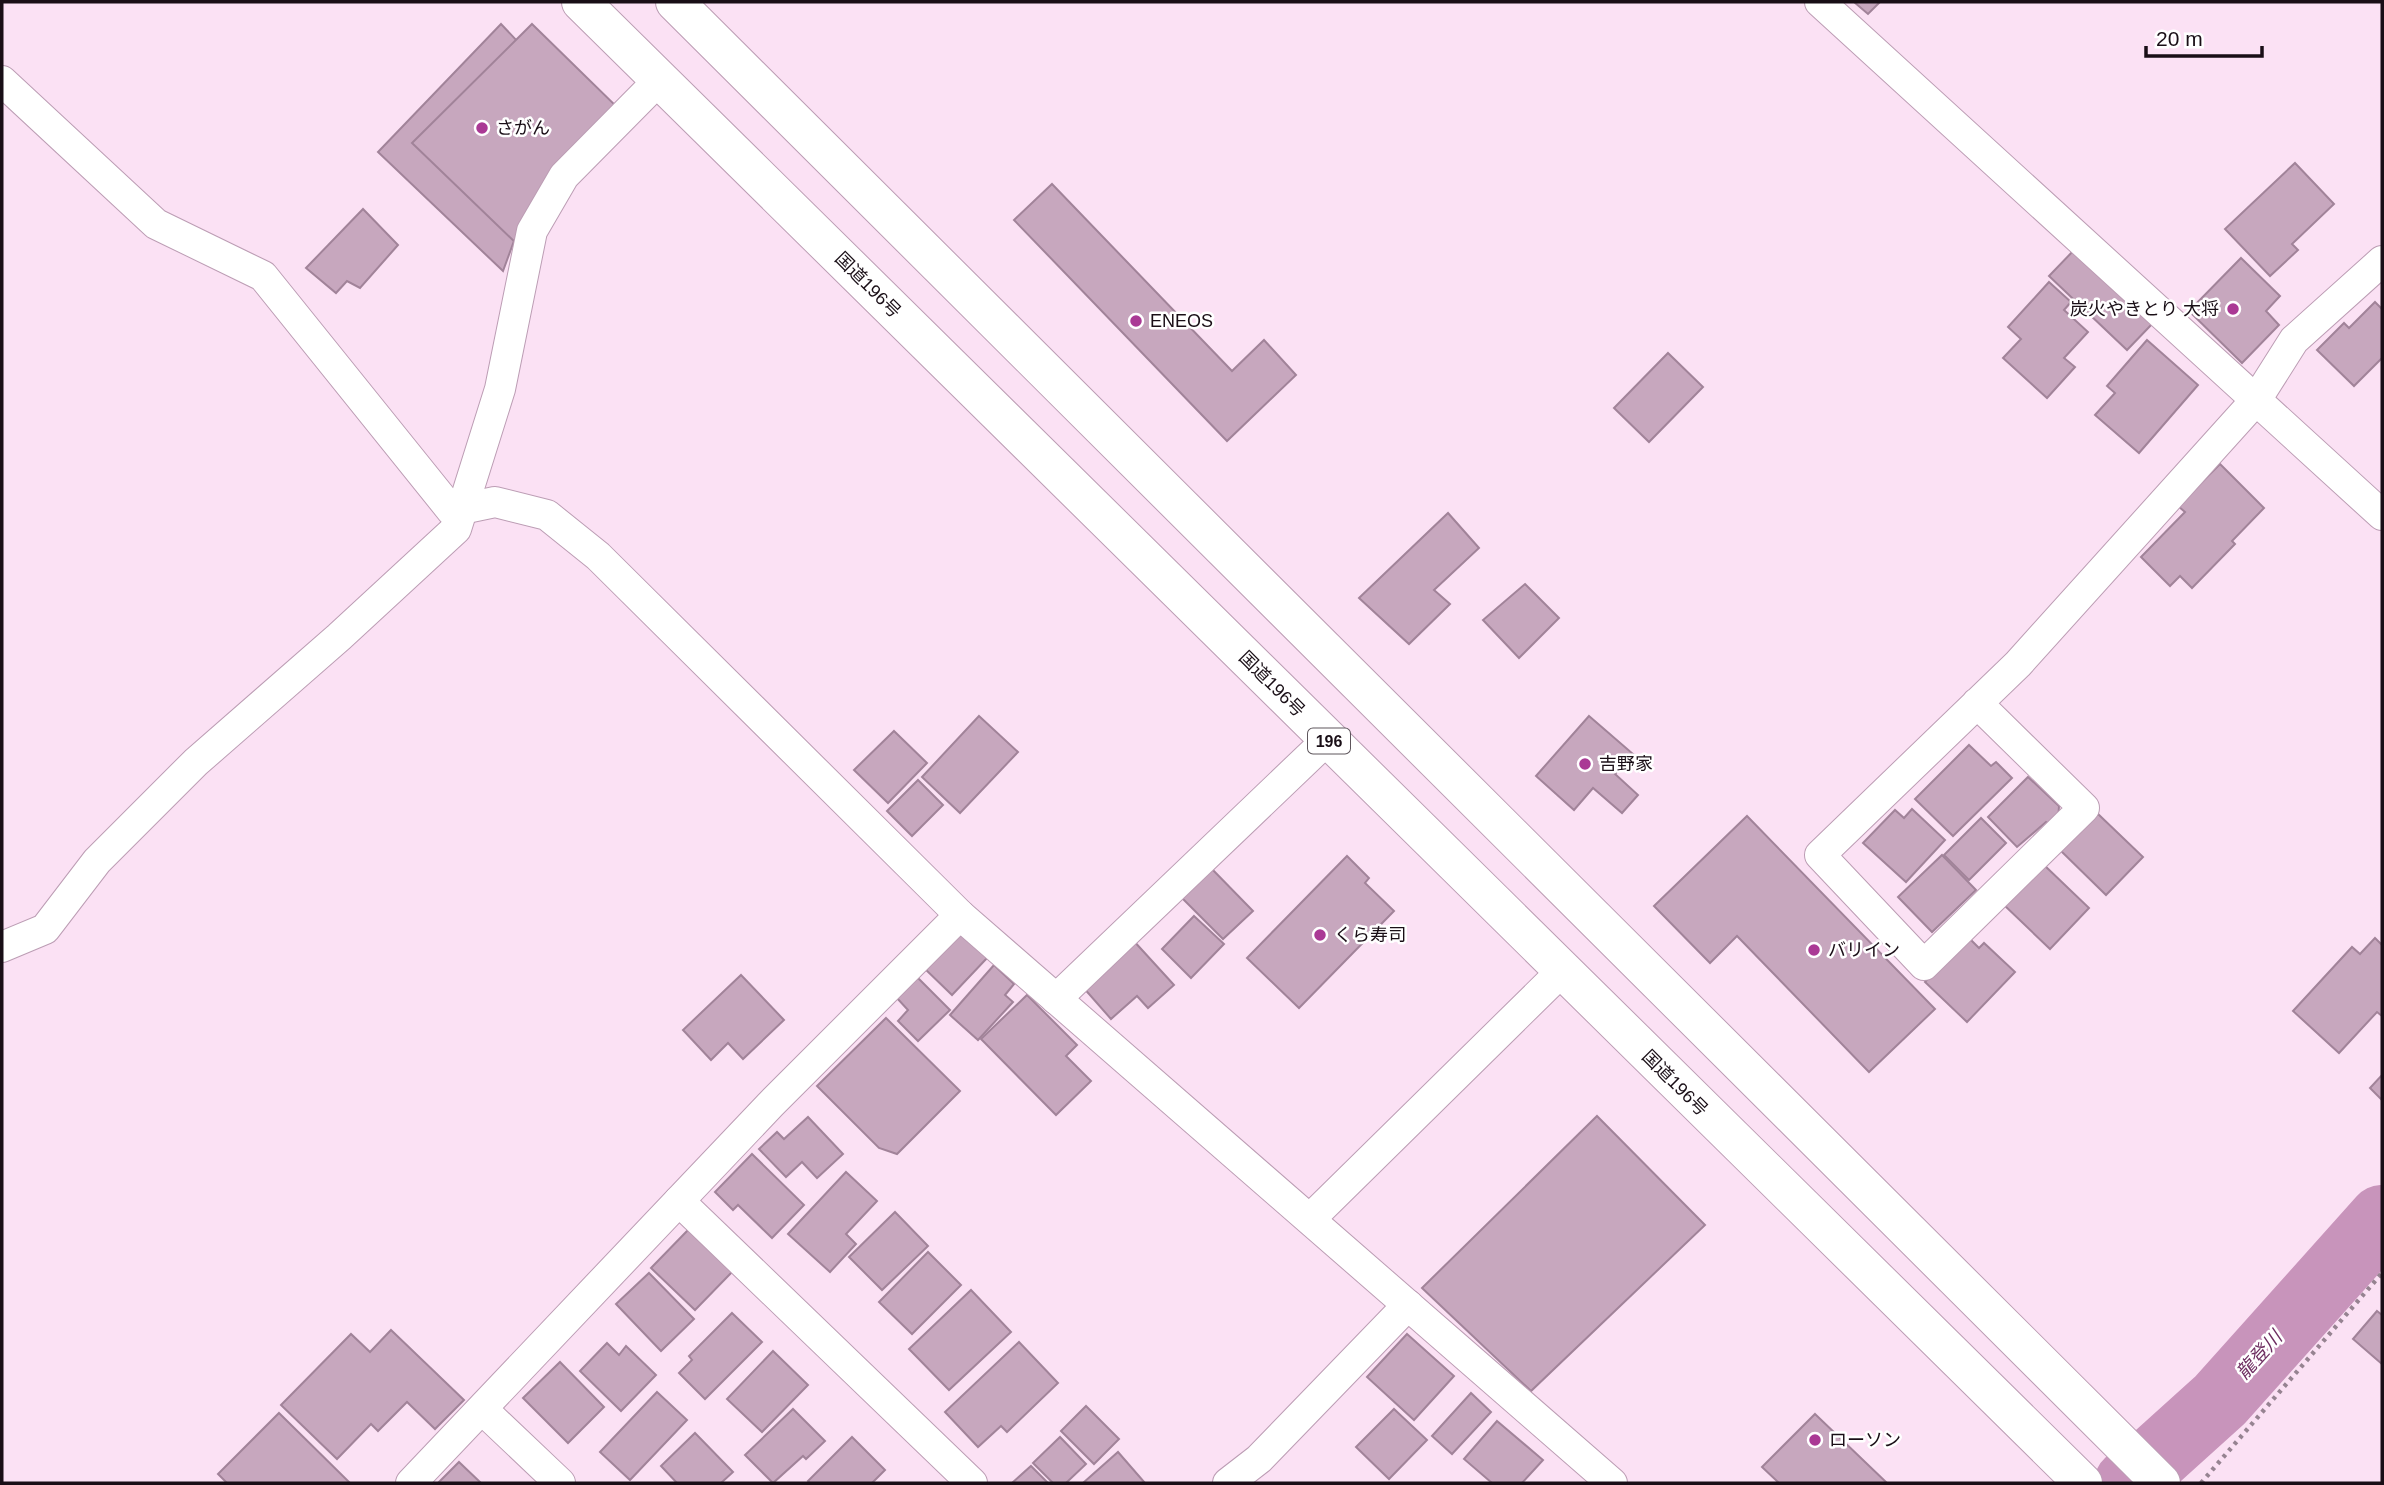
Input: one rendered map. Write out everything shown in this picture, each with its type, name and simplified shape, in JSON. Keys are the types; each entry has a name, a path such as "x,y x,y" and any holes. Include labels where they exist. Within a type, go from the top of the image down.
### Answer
{"highway":[{"name":"国道196号","path":"581,2 2080,1481"},
{"path":"675,2 2161,1483"}],"street":[{"path":"1820,2 2382,515"},
{"path":"2,947 45,929 97,861 197,762 456,529 500,389 531,231 564,176 660,79"},
{"path":"2,81 156,224 263,276 452,512 495,502 547,515 598,556 960,915 1612,1483"},
{"path":"1977,704 2084,808 1924,965 1820,855 2018,664 2256,400 2294,340 2382,261"},
{"path":"1056,999 1328,739"},
{"path":"411,1483 771,1104 960,915"},
{"path":"1310,1219 1562,971"},
{"path":"679,1201 972,1483"},
{"path":"1231,1483 1259,1459 1408,1305"},
{"path":"482,1409 559,1483"}],"path":[{"path":"2200,1483 2382,1273"}],"building":[{"path":"1854,2 1880,2 1868,14"},
{"path":"501,24 592,120 552,166 534,195 503,271 378,152"},
{"path":"532,24 618,108 521,248 412,143"},
{"path":"2295,163 2334,204 2292,244 2298,250 2270,276 2225,229"},
{"path":"1052,184 1232,371 1264,340 1296,375 1227,441 1014,220"},
{"path":"363,209 398,245 360,288 347,281 336,293 306,268"},
{"path":"2076,248 2154,322 2127,350 2049,276"},
{"path":"2241,258 2280,296 2266,311 2279,325 2242,363 2189,311"},
{"path":"2049,282 2071,302 2064,310 2088,332 2064,358 2075,367 2047,398 2003,358 2021,339 2008,327"},
{"path":"2375,302 2382,309 2382,358 2354,386 2317,350 2344,323 2349,328"},
{"path":"2147,340 2198,385 2139,453 2095,415 2115,393 2107,386"},
{"path":"1668,353 1703,387 1649,442 1614,408"},
{"path":"2220,464 2264,508 2232,541 2235,544 2192,588 2180,576 2170,586 2141,557 2185,512 2178,506"},
{"path":"1448,513 1479,548 1434,590 1450,604 1409,644 1359,598"},
{"path":"1525,584 1559,618 1519,658 1483,620"},
{"path":"979,716 1018,752 960,813 922,777"},
{"name":"吉野家","path":"1589,716 1633,754 1615,774 1638,795 1622,813 1593,788 1574,810 1536,776"},
{"path":"894,731 927,763 888,803 854,770"},
{"path":"1969,745 1991,766 1996,762 2012,778 1953,836 1915,799"},
{"path":"2028,777 2059,806 2058,822 2052,826 2046,822 2017,847 1988,817"},
{"path":"918,780 943,805 912,836 887,811"},
{"path":"1912,809 1945,840 1906,882 1863,843 1895,810 1904,818"},
{"path":"2097,813 2143,857 2106,895 2060,850"},
{"name":"バリイン","path":"1747,816 1935,1009 1869,1072 1737,936 1710,963 1654,906"},
{"path":"1981,818 2006,843 1969,880 1944,855"},
{"path":"1942,855 1976,890 1932,932 1898,897"},
{"name":"くら寿司","path":"1347,856 1369,878 1365,883 1394,911 1299,1008 1247,958"},
{"path":"2043,864 2089,908 2050,949 2004,905"},
{"path":"1209,866 1253,911 1223,939 1180,896"},
{"path":"1194,916 1224,944 1191,978 1162,949"},
{"path":"959,929 988,957 952,995 923,967"},
{"path":"1968,937 1979,948 1984,943 2015,972 1967,1022 1925,982"},
{"path":"2375,938 2382,945 2382,1016 2377,1012 2339,1053 2293,1011 2352,947 2360,954"},
{"path":"1132,939 1174,985 1148,1008 1137,996 1111,1019 1082,986"},
{"path":"994,965 1014,984 1005,995 1013,1002 978,1040 950,1015"},
{"path":"741,975 784,1020 743,1059 728,1043 711,1060 683,1030"},
{"path":"917,977 950,1010 918,1041 898,1021 908,1010 896,997"},
{"path":"1027,995 1077,1045 1066,1056 1091,1081 1056,1115 981,1039"},
{"path":"886,1018 960,1091 897,1154 879,1148 817,1086"},
{"path":"2382,1075 2382,1100 2370,1088"},
{"path":"1597,1116 1705,1225 1531,1391 1422,1288"},
{"path":"808,1117 843,1154 817,1178 802,1162 786,1177 759,1149 777,1132 784,1139"},
{"path":"752,1154 804,1205 772,1238 738,1205 733,1210 715,1192"},
{"path":"846,1172 877,1201 846,1234 856,1244 830,1272 788,1234"},
{"path":"895,1212 928,1246 882,1290 849,1257"},
{"path":"689,1229 733,1271 695,1310 651,1268"},
{"path":"928,1252 961,1285 912,1334 879,1302"},
{"path":"649,1273 694,1319 661,1351 616,1304"},
{"path":"971,1290 1011,1332 949,1390 909,1349"},
{"path":"2377,1311 2382,1315 2382,1364 2353,1339"},
{"path":"732,1313 762,1342 705,1399 679,1373 692,1360 689,1356"},
{"path":"391,1330 464,1400 435,1429 407,1402 378,1431 371,1424 337,1459 281,1405 351,1334 370,1352"},
{"path":"1407,1334 1454,1376 1414,1420 1367,1377"},
{"path":"1019,1342 1058,1383 1007,1432 1001,1426 978,1447 945,1412"},
{"path":"607,1343 619,1355 626,1346 656,1375 621,1411 580,1371"},
{"path":"773,1351 808,1385 762,1432 727,1399"},
{"path":"560,1362 604,1407 568,1443 523,1398"},
{"path":"657,1392 687,1420 630,1480 600,1452"},
{"path":"1471,1393 1491,1412 1452,1454 1432,1436"},
{"path":"1086,1406 1119,1439 1094,1464 1061,1431"},
{"path":"793,1409 825,1441 806,1459 803,1456 773,1483 745,1455"},
{"path":"1394,1409 1427,1440 1389,1479 1356,1447"},
{"path":"279,1413 350,1483 227,1483 218,1474"},
{"name":"ローソン","path":"1815,1414 1887,1483 1779,1483 1762,1467"},
{"path":"1497,1421 1543,1460 1522,1483 1492,1483 1464,1459"},
{"path":"695,1433 733,1472 721,1483 677,1483 661,1466"},
{"path":"852,1437 885,1470 872,1483 810,1483 808,1481"},
{"path":"1060,1437 1086,1464 1066,1483 1053,1483 1033,1463"},
{"path":"1118,1452 1145,1483 1083,1483"},
{"path":"459,1462 481,1483 438,1483"},
{"path":"1031,1466 1048,1483 1012,1483"}],"waterway":[{"name":"龍登川","path":"2128,1483 2220,1400 2382,1219"}],"place":[{"name":"さがん","path":"482,128"},
{"name":"炭火やきとり 大将","path":"2233,309"},
{"name":"ENEOS","path":"1136,321"},
{"name":"吉野家","path":"1585,764"},
{"name":"くら寿司","path":"1320,935"},
{"name":"バリイン","path":"1814,950"},
{"name":"ローソン","path":"1815,1440"}]}
